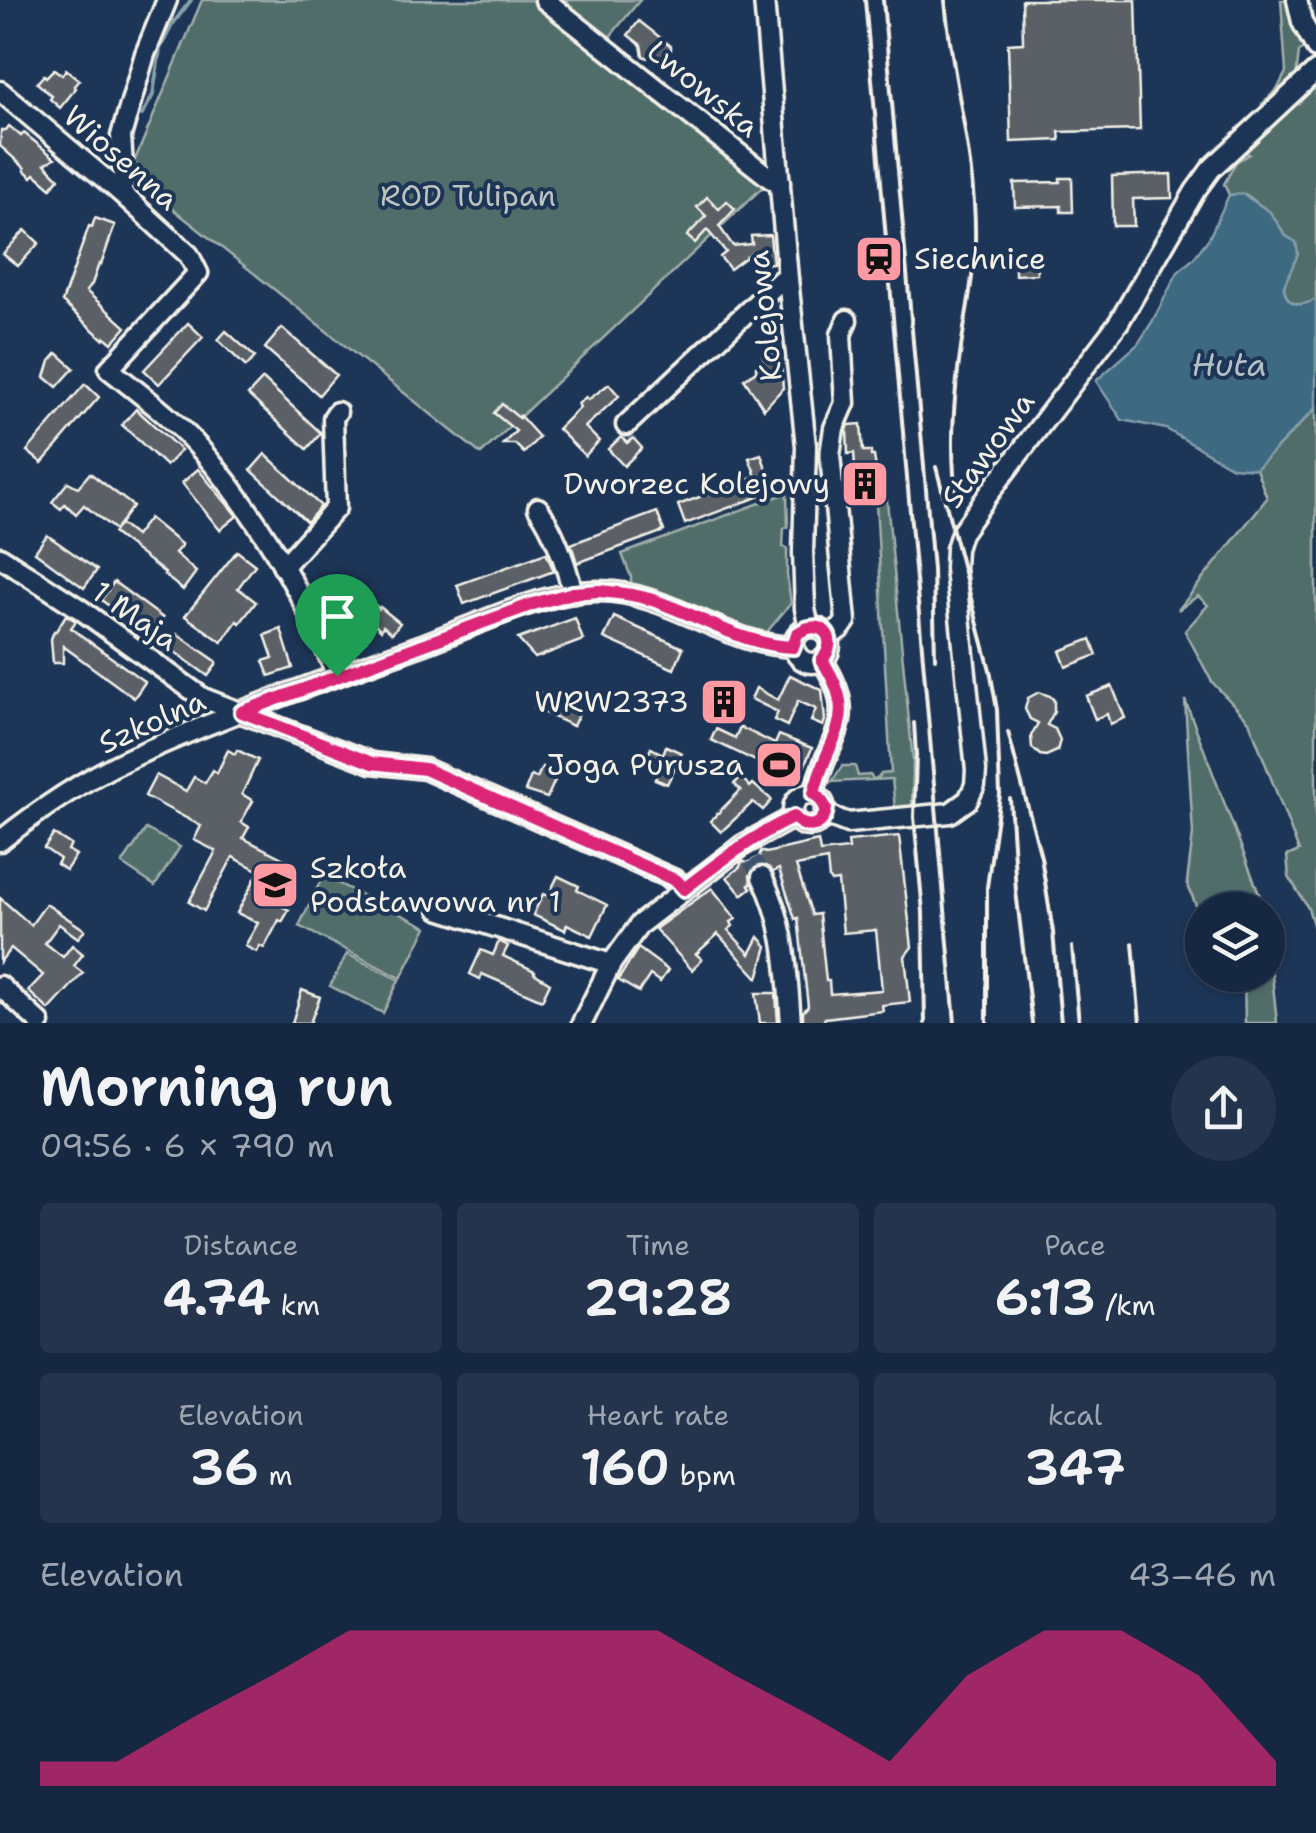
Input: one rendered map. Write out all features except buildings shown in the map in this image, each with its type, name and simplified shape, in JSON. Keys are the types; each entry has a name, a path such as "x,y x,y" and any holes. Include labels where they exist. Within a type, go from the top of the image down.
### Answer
{"street":[{"path":"119,190 124,183 121,136 145,54 167,0"},
{"name":"Lwowska","path":"546,0 771,179 780,182"},
{"name":"Kolejowa","path":"764,0 806,446 803,552 809,626"},
{"path":"1297,0 1302,22 1316,48"},
{"name":"Stawowa","path":"825,814 848,823 914,818 950,813 968,800 976,770 955,568 961,533 1120,322 1211,169 1316,72"},
{"name":"Wiosenna","path":"0,91 119,190 189,255 198,273 109,369 200,449 254,520 283,567"},
{"path":"626,424 781,280 788,279"},
{"path":"828,637 846,622 830,456 834,428 845,403 841,335 847,320"},
{"path":"337,412 333,418 336,508 283,567 337,676"},
{"path":"538,508 573,593"},
{"name":"1 Maja","path":"0,558 202,698 372,763 425,769 677,881 684,889"},
{"name":"Szkolna","path":"0,841 58,799 124,761 337,676 573,593 628,594 661,603 751,642 793,647"},
{"path":"809,626 828,637 829,650 822,660 813,663 804,662 793,647 797,634 809,626"},
{"path":"814,794 835,741 842,708 822,660"},
{"path":"814,794 824,802 825,814 814,826 806,826 794,817 792,810 799,797 814,794"},
{"path":"582,1023 611,964 640,924 684,889 748,852 794,817"},
{"path":"762,877 778,910 792,1023"},
{"path":"439,908 611,964"},
{"path":"0,986 40,1023"}],"green space":[{"name":"ROD Tulipan","path":"202,0 533,0 766,184 481,454 129,174"},
{"path":"558,0 640,0 608,39"},
{"path":"1281,0 1291,0 1306,46 1299,52 1296,79 1266,107 1262,104 1278,88 1286,72"},
{"path":"1316,81 1316,299 1298,305 1284,293 1289,260 1278,224 1248,196 1229,195 1224,184 1236,162 1249,154 1242,150"},
{"path":"1316,408 1316,935 1308,908 1289,877 1287,856 1299,851 1249,721 1212,682 1185,631 1208,605 1198,596 1178,610 1267,498 1256,469"},
{"path":"787,493 788,527 784,528 783,547 787,548 791,603 767,632 752,632 631,588 622,554"},
{"path":"887,501 913,761 912,808 895,809 892,779 832,782 842,766 855,766 858,776 870,775 873,779 891,773 876,502"},
{"path":"1185,700 1258,892 1191,892 1187,883 1193,834"},
{"path":"146,829 180,847 155,886 122,864"},
{"path":"323,876 427,927 401,978 299,926"},
{"path":"347,954 399,980 383,1013 330,986"},
{"path":"1244,992 1274,992 1277,1023 1245,1023"}],"water":[{"name":"Huta","path":"1243,194 1270,212 1286,236 1296,242 1298,254 1284,286 1287,298 1300,304 1316,299 1316,408 1256,469 1232,467 1166,429 1122,420 1096,381 1138,344 1178,272 1209,238 1229,195"}],"waterway":[{"path":"142,115 153,95 160,49 191,0"}],"tunnel":[{"path":"752,860 762,877"}],"railway":[{"path":"865,0 955,1023"},
{"path":"883,0 933,569 935,658"},
{"path":"945,0 975,212 973,268 954,421 957,501"},
{"path":"936,467 997,710 1000,795 987,887 987,1023"},
{"path":"914,723 914,817 923,912 925,1023"},
{"path":"1008,732 1041,857 1061,1023"},
{"path":"1010,799 1016,891 1032,1023"},
{"path":"1133,943 1140,1023"},
{"path":"1072,947 1079,1023"}],"place":[{"name":"Siechnice","path":"879,259"},
{"name":"Dworzec Kolejowy","path":"865,484"},
{"name":"WRW2373","path":"724,702"},
{"name":"Joga Purusza","path":"779,765"},
{"name":"Szkoła Podstawowa nr 1","path":"275,885"}],"route":[{"path":"573,593 628,594 661,603 751,642 774,646 793,647 802,629 815,626 828,637 829,650 822,660 842,708 835,741 814,794 824,802 825,814 814,826 799,823 794,817 776,826 684,889 677,881 425,769 372,763 242,712 337,676 573,593"}]}
